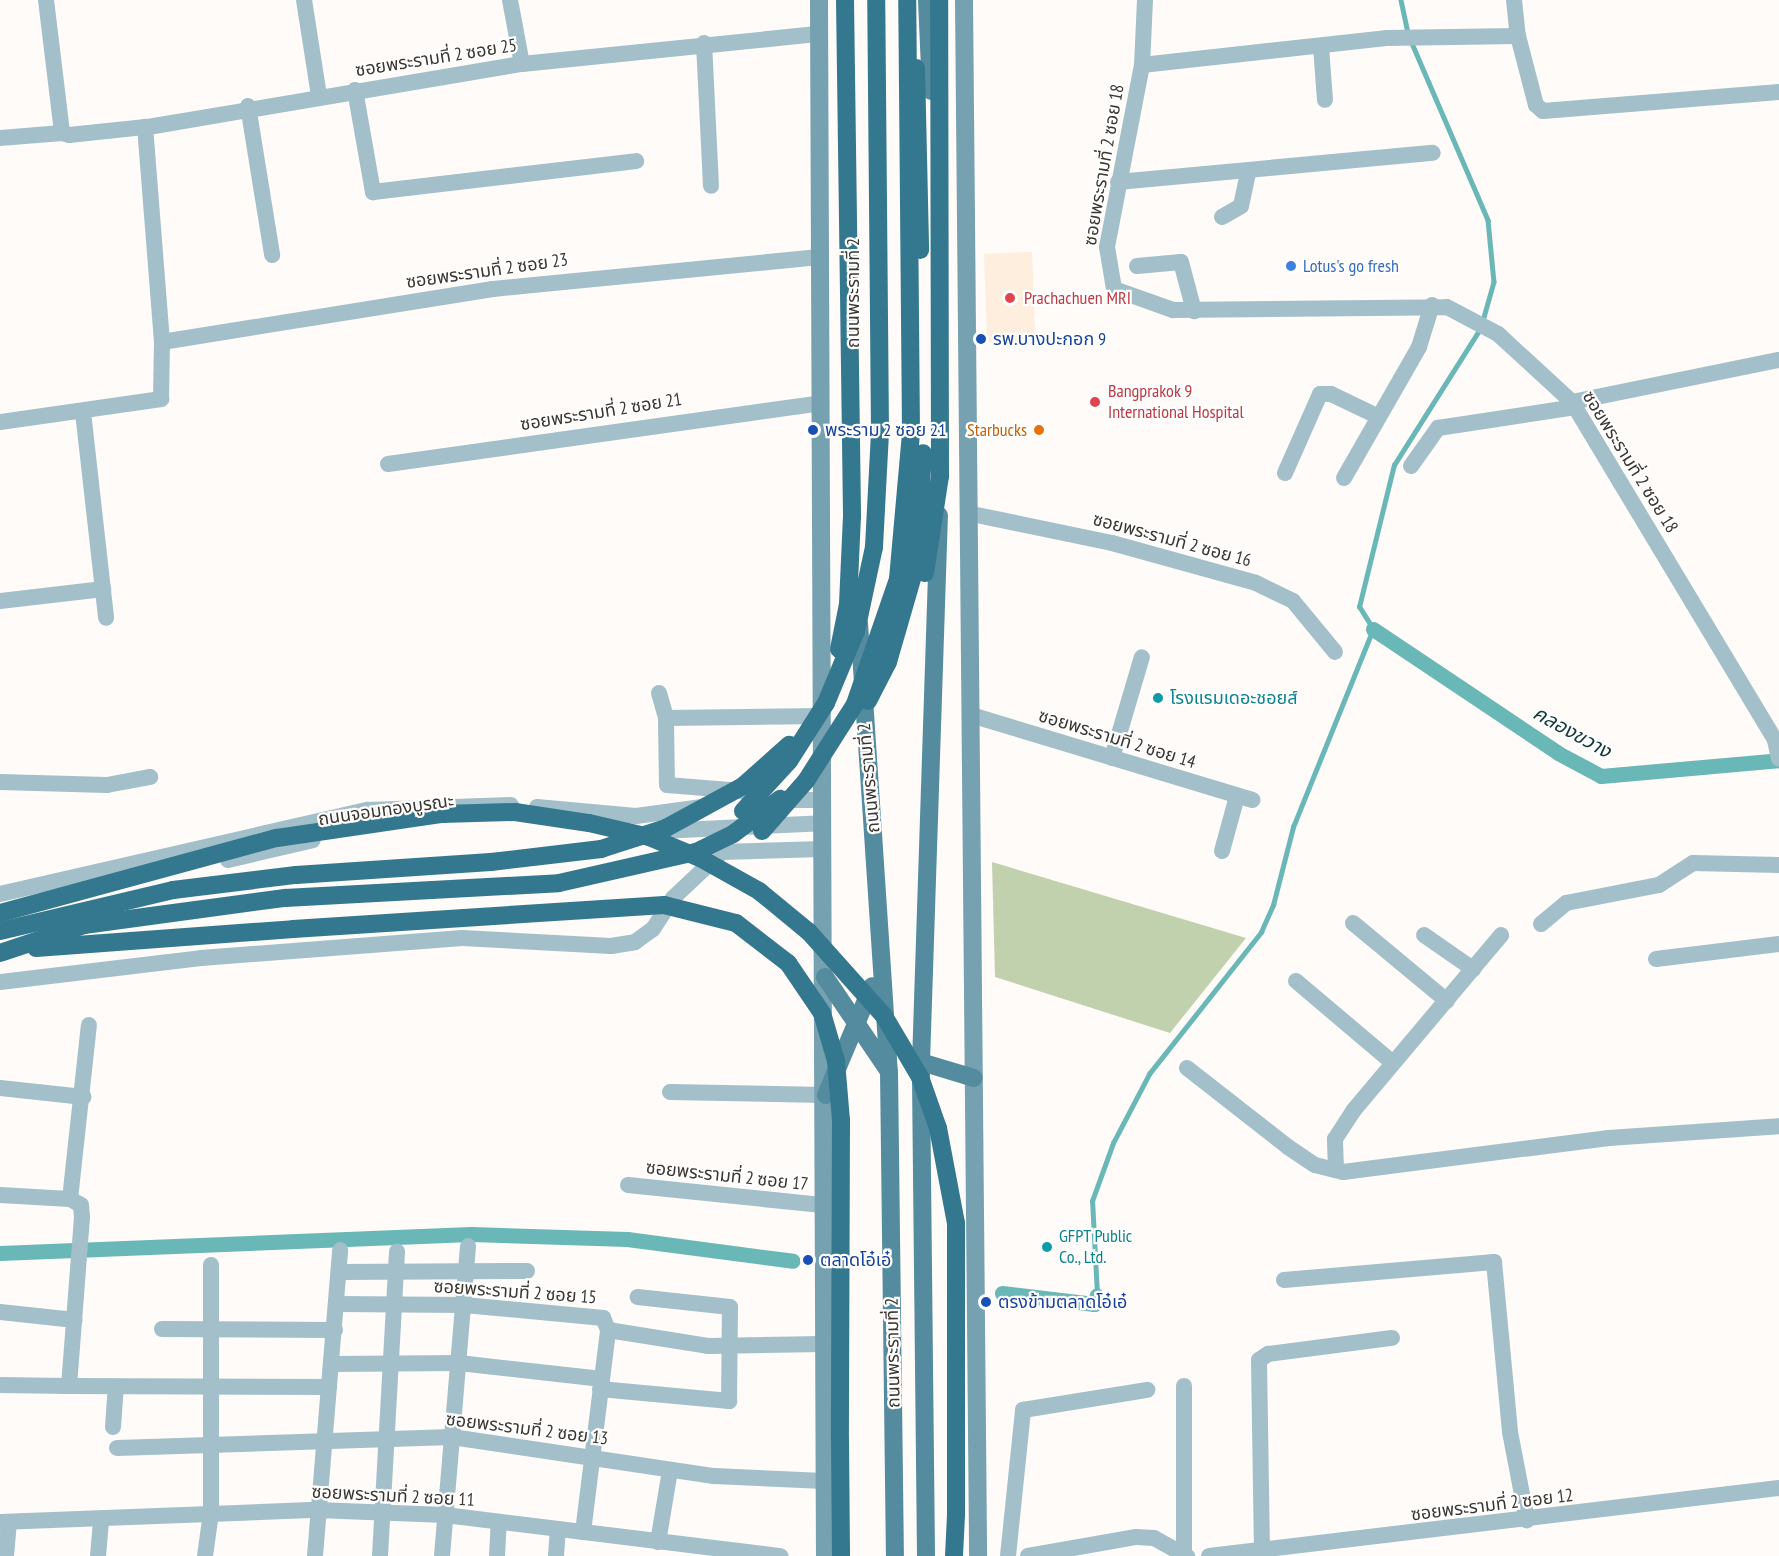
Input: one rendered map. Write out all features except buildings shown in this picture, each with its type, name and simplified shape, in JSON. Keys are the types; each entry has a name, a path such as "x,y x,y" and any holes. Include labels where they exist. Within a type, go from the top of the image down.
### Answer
{"highway":[{"path":"801,745 833,667 850,579 844,0"},
{"path":"0,931 173,890 601,849 666,828 743,786 782,752 824,698 861,606 873,528 870,0"},
{"path":"743,811 801,745 848,653 874,547 880,432 876,0"},
{"path":"840,731 891,608 908,509 907,0"},
{"path":"2,952 84,925 285,898 559,883 696,852 733,834 818,766 868,702 908,603 920,532 921,250 913,0"},
{"path":"762,831 840,731 911,612 938,507 939,0"},
{"path":"0,915 277,838 442,814 515,812 649,837 759,891 809,932 884,1016 920,1077 938,1128 955,1212 960,1274 954,1556"},
{"path":"2,952 293,929 664,904 736,922 788,963 822,1013 836,1061 841,1120 841,1556"}],"main road":[{"name":"ถนนพระรามที่ 2","path":"819,0 822,849 826,1095 822,1205 825,1556"},
{"name":"ถนนพระรามที่ 2","path":"852,0 855,521 889,1071 896,1556"},
{"name":"ถนนพระรามที่ 2","path":"926,1556 921,1062 939,590 938,256 927,0"},
{"path":"964,0 972,513 971,716 978,1556"},
{"path":"826,1095 882,959"},
{"path":"825,977 889,1071"},
{"path":"921,1062 974,1077"}],"street":[{"path":"46,0 62,133"},
{"path":"304,0 319,96"},
{"path":"510,0 522,64"},
{"name":"ซอยพระรามที่ 2 ซอย 18","path":"1145,0 1142,65 1107,247 1114,289 1141,303 1194,311 1432,305 1463,312 1498,334 1573,404 1775,740 1779,759"},
{"path":"1514,0 1518,36 1536,105 1543,111 1779,92"},
{"name":"ซอยพระรามที่ 2 ซอย 25","path":"0,138 145,127 248,106 522,64 704,43 819,34"},
{"path":"1142,65 1416,36 1518,36"},
{"path":"704,43 711,186"},
{"path":"1321,46 1325,100"},
{"path":"355,90 373,192 636,160"},
{"path":"248,106 272,255"},
{"path":"0,422 83,412 160,399 162,342 145,127"},
{"path":"1118,182 1248,172 1433,153"},
{"path":"1222,217 1241,207 1248,172"},
{"name":"ซอยพระรามที่ 2 ซอย 23","path":"162,342 493,289 819,257"},
{"path":"1137,266 1181,262 1194,311"},
{"path":"1344,478 1419,347 1432,305"},
{"path":"1411,466 1437,428 1573,404 1779,360"},
{"path":"1285,473 1320,394 1331,394 1379,417"},
{"name":"ซอยพระรามที่ 2 ซอย 21","path":"388,464 820,403"},
{"path":"83,412 106,618"},
{"name":"ซอยพระรามที่ 2 ซอย 16","path":"972,513 1112,543 1256,583 1293,601 1335,652"},
{"path":"0,601 103,589"},
{"path":"1113,758 1142,657"},
{"path":"659,693 666,718 667,785 746,792 772,800 822,800"},
{"name":"ซอยพระรามที่ 2 ซอย 14","path":"971,716 1244,798 1222,851"},
{"path":"666,718 822,721"},
{"name":"ถนนจอมทองบูรณะ","path":"0,894 368,810 499,804 636,816 722,804 746,792 822,721"},
{"path":"0,782 107,784 150,777"},
{"name":"ถนนจอมทองบูรณะ","path":"0,915 108,887 404,823 477,817 642,831 822,823"},
{"path":"0,982 201,958 462,938 611,946 635,942 653,929 673,898 722,852 822,849"},
{"path":"1540,924 1566,903 1659,885 1693,863 1779,865"},
{"path":"1353,923 1447,1001"},
{"path":"1424,935 1473,969"},
{"path":"1336,1170 1335,1139 1392,1062 1447,1001 1501,935"},
{"path":"1656,959 1779,944"},
{"path":"1296,981 1392,1062"},
{"path":"70,1199 84,1097 89,1025"},
{"path":"1187,1068 1288,1147 1336,1170 1609,1137 1779,1126"},
{"path":"0,1088 84,1097"},
{"path":"670,1092 826,1095"},
{"name":"ซอยพระรามที่ 2 ซอย 17","path":"628,1185 822,1205"},
{"path":"0,1195 70,1199 81,1205 80,1258 69,1386"},
{"path":"442,1556 468,1246"},
{"path":"315,1556 323,1438 338,1304 340,1250"},
{"path":"380,1556 388,1364 397,1251"},
{"path":"1284,1280 1494,1262 1510,1432 1527,1520"},
{"path":"205,1556 211,1513 211,1265"},
{"path":"340,1272 526,1271"},
{"path":"332,1364 459,1363 725,1404 728,1346 727,1304 638,1297"},
{"name":"ซอยพระรามที่ 2 ซอย 15","path":"338,1304 464,1305 603,1318 608,1330 728,1346 823,1344"},
{"path":"0,1312 75,1320"},
{"path":"162,1329 335,1330"},
{"path":"583,1532 608,1330"},
{"path":"1262,1552 1258,1360 1268,1354 1392,1338"},
{"path":"0,1385 116,1388 329,1387"},
{"path":"1184,1386 1185,1556"},
{"path":"113,1427 116,1388"},
{"path":"1008,1556 1023,1410 1148,1390"},
{"name":"ซอยพระรามที่ 2 ซอย 13","path":"117,1448 323,1438 452,1437 591,1456 670,1470 824,1481"},
{"path":"658,1542 670,1470"},
{"name":"ซอยพระรามที่ 2 ซอย 12","path":"1209,1556 1262,1552 1779,1488"},
{"name":"ซอยพระรามที่ 2 ซอย 11","path":"4,1522 317,1510 444,1515 658,1542 733,1554 781,1556"},
{"path":"98,1556 101,1520"},
{"path":"4,1522 6,1556"},
{"path":"497,1556 499,1522"},
{"path":"556,1556 558,1529"},
{"path":"1028,1556 1136,1537 1154,1538 1185,1556"}],"shaded area":[{"name":"Prachachuen MRI","path":"1032,252 1035,341 987,343 984,254"}],"green space":[{"path":"992,862 1246,938 1170,1033 995,977"}],"waterway":[{"path":"1401,0 1408,34"},
{"path":"1411,41 1488,220 1494,282 1483,321"},
{"path":"1097,1295 1092,1201 1113,1143 1149,1074 1261,932 1273,905 1293,827 1373,629 1359,607 1394,465 1480,329"},
{"name":"คลองขวาง","path":"1373,629 1558,753 1601,776 1779,760"},
{"path":"0,1253 471,1234 627,1239 793,1261"},
{"path":"1002,1293 1094,1304 1097,1295"}],"place":[{"name":"Lotus's go fresh","path":"1291,266"},
{"name":"Prachachuen MRI","path":"1010,298"},
{"name":"รพ.บางปะกอก 9","path":"981,339"},
{"name":"Bangprakok 9 International Hospital","path":"1095,402"},
{"name":"พระราม 2 ซอย 21","path":"813,430"},
{"name":"Starbucks","path":"1039,430"},
{"name":"โรงแรมเดอะชอยส์","path":"1158,698"},
{"name":"GFPT Public Co., Ltd.","path":"1047,1247"},
{"name":"ตลาดโอ๋เอ๋","path":"808,1260"},
{"name":"ตรงข้ามตลาดโอ๋เอ๋","path":"986,1302"}]}
